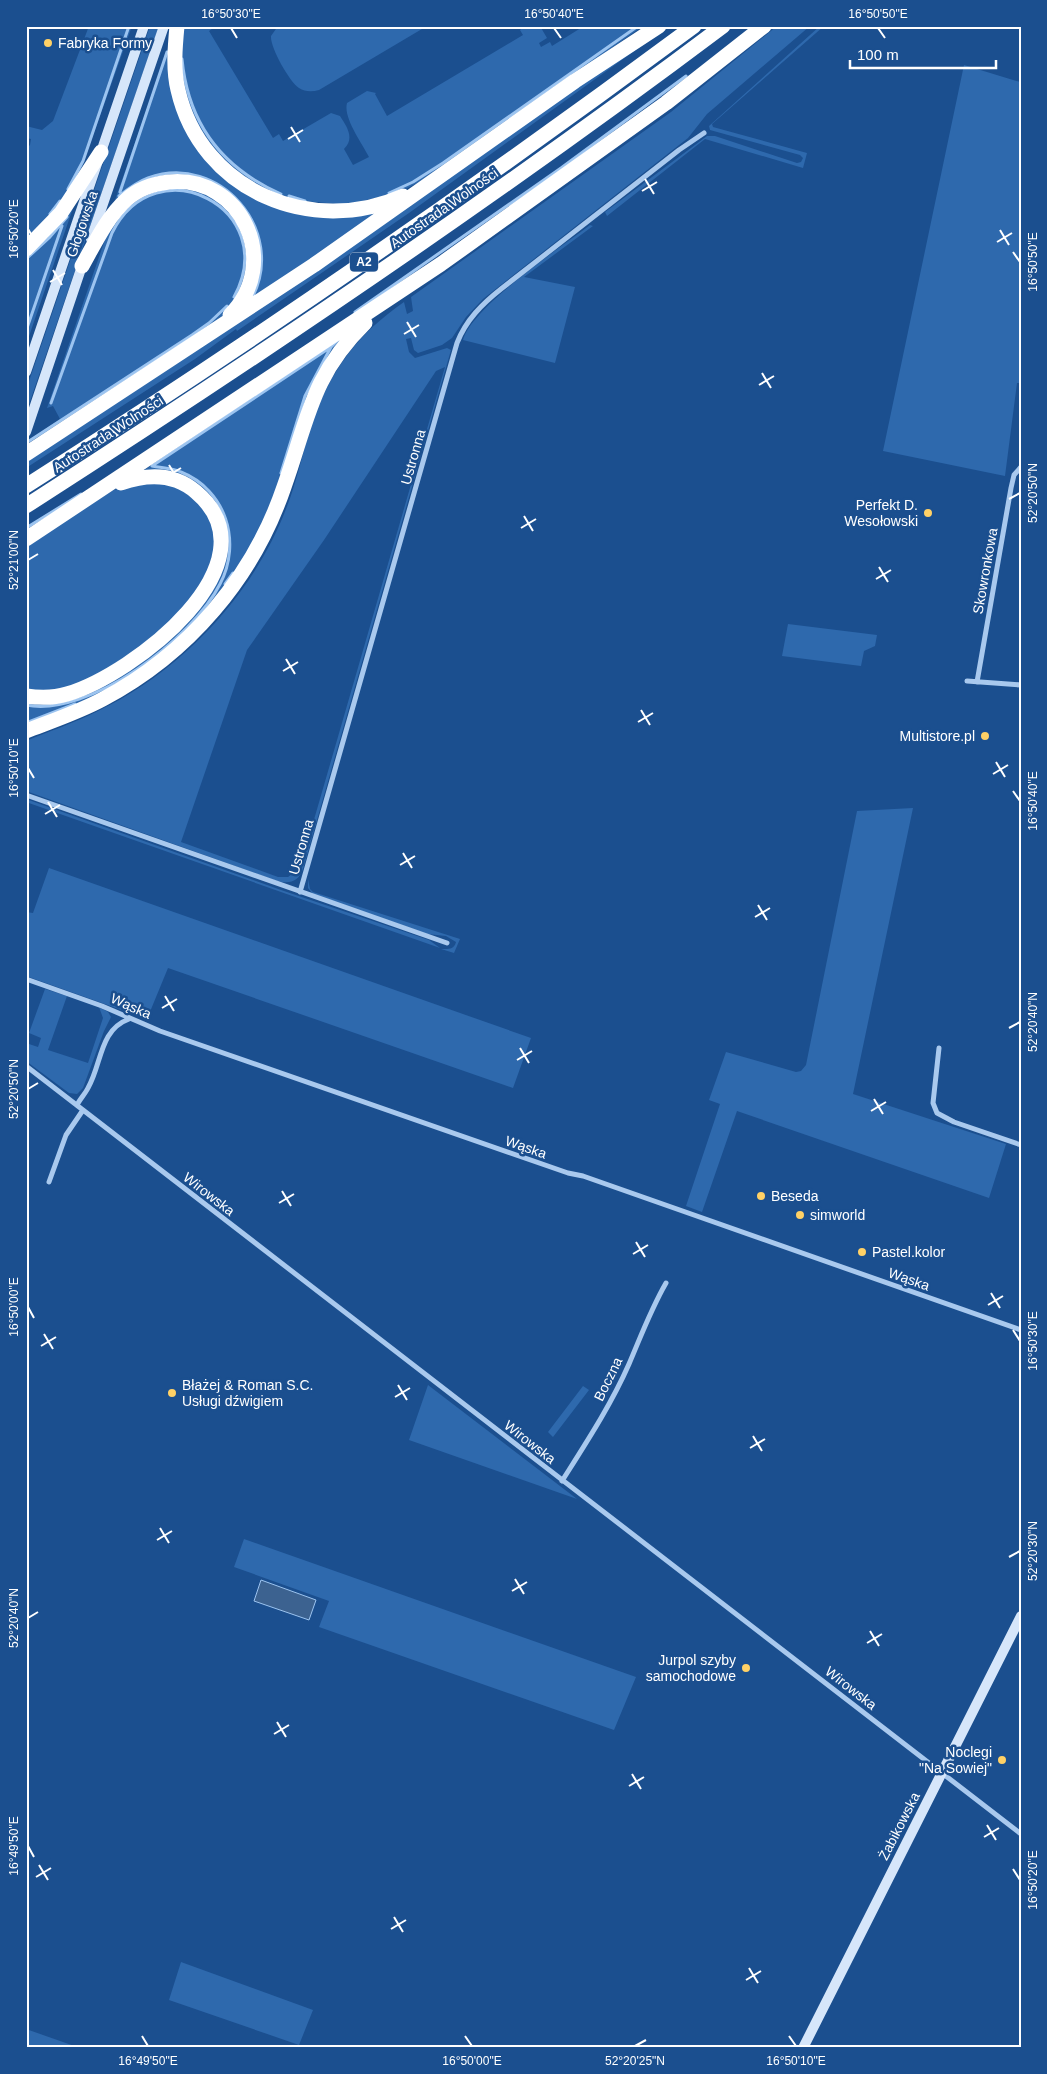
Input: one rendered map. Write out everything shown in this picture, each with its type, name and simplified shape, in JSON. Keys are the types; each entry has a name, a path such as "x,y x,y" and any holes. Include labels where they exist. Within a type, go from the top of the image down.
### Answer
{"highway":[{"path":"177,26 176,78 180,100 188,119 200,142 211,155 227,171 251,189 295,208 335,212 382,204 406,195 436,180"},
{"path":"26,454 314,265 575,81 659,26"},
{"name":"Autostrada Wolności","path":"26,486 179,388 374,255 522,152 694,26"},
{"name":"Autostrada Wolności","path":"26,506 190,400 389,266 585,128 723,26"},
{"path":"26,539 385,302 612,142 764,26"},
{"path":"26,249 44,233 61,213 102,152"},
{"path":"82,266 110,217 126,200 139,191 160,184 184,182 216,192 233,206 247,226 252,241 254,263 249,287 239,304 209,335"},
{"path":"26,731 83,709 138,678 182,643 219,605 250,560 270,523 285,486 308,409 322,378 343,346 385,302"},
{"path":"26,696 52,697 74,692 130,662 158,640 191,608 206,588 216,570 220,546 218,524 209,506 191,488 170,478 148,476 133,478 101,491"}],"main road":[{"name":"Głogowska","path":"26,372 144,26"},
{"name":"Głogowska","path":"26,432 164,26"},
{"name":"Żabikowska","path":"802,2048 1021,1616"}],"street":[{"name":"Ustronna","path":"300,892 457,343 463,329 478,310 501,289 679,150 704,133"},
{"name":"Skowronkowa","path":"977,682 1011,488 1014,474 1021,467"},
{"path":"967,681 1021,685"},
{"name":"Ustronna","path":"26,795 447,943"},
{"name":"Wąska","path":"26,979 95,1003 130,1019 1021,1330"},
{"path":"76,1105 88,1088 107,1036 115,1026 130,1019"},
{"path":"939,1048 933,1103 936,1113 954,1122 1021,1145"},
{"name":"Wirowska","path":"26,1066 1021,1834"},
{"path":"49,1182 66,1135 83,1110"},
{"name":"Boczna","path":"562,1481 602,1418 629,1364 653,1306 666,1283"}],"shaded area":[{"path":"89,26 132,26 80,172 65,199 26,242 26,149 30,145 31,139 26,138 26,126 42,130 53,121"},
{"path":"150,26 159,26 26,413 26,390"},
{"path":"181,26 216,26 209,31 273,138 279,134 283,141 331,113 340,116 349,132 349,141 344,149 353,165 369,157 350,123 347,103 367,91 376,93 387,116 523,35 520,30 524,26 540,26 547,38 539,43 541,47 550,42 552,46 584,26 643,26 419,182 398,193 339,206 281,198 241,176 212,148 193,117 183,88"},
{"path":"278,26 354,26 355,28 358,26 427,26 319,90 311,91 299,88 281,64 271,36"},
{"path":"777,26 810,26 707,114 688,138 483,299 466,317 452,338 442,345 418,353 414,350 411,338 406,339 409,352 415,358 447,348 451,350 303,869 299,877 290,882 277,881 26,791 26,741 96,712 156,676 210,628 233,601 254,572 272,541 286,509 312,423 320,404 337,369 360,340 404,302 407,314 413,311 411,297 671,112","holes":["445,367 300,868 288,877 278,877 181,842 247,650 324,540 436,371"]},
{"path":"820,26 824,26 712,124 713,127 807,153 803,168 705,139 607,216 605,212 707,136 715,136 797,163 801,162 803,158 800,155 710,130 709,126"},
{"path":"644,44 409,213 237,331 236,329 195,359 26,468 26,460 575,87"},
{"path":"168,48 184,121 257,197 385,208 248,305 257,239 196,179 115,200"},
{"path":"964,65 1020,82 1021,79 1021,383 1017,383 1005,476 883,451"},
{"path":"182,187 215,198 229,211 239,226 245,241 248,257 241,289 232,305 220,319 39,438 41,432 60,419 53,406 47,408 109,228 119,213 149,192"},
{"path":"74,205 72,211 26,345 26,254"},
{"path":"590,225 593,226 524,277 575,287 555,363 463,340 470,326 500,295 519,278"},
{"path":"342,335 247,558 183,637 112,690 26,726 26,703 52,703 196,612 212,592 224,566 221,516 215,503 201,487 143,471"},
{"path":"169,481 206,508 217,540 203,586 147,645 73,688 26,693 26,545 112,491 128,484"},
{"path":"788,624 877,635 875,646 864,651 861,666 782,656"},
{"path":"26,799 281,890 429,940 440,948 26,802"},
{"path":"913,808 853,1094 1006,1144 989,1198 737,1111 702,1212 686,1206 720,1104 709,1100 726,1052 796,1072 801,1071 806,1065 857,811"},
{"path":"49,868 531,1038 513,1088 168,968 147,1019 26,976 26,912 33,913"},
{"path":"308,879 310,889 313,892 460,939 454,953 441,949 450,949 455,945 456,942 446,936 427,934 313,894 308,888"},
{"path":"45,989 67,996 48,1050 88,1063 103,1018 99,1007 108,1012 111,1017 83,1088 77,1094 69,1093 26,1061 26,1043 38,1047 41,1038 29,1033"},
{"path":"428,1385 577,1499 409,1440"},
{"path":"583,1386 589,1390 553,1437 548,1432"},
{"path":"244,1539 636,1677 614,1730 319,1627 329,1601 234,1567"},
{"path":"261,1580 316,1600 309,1620 254,1601"},
{"path":"181,1962 313,2010 299,2045 169,2000"},
{"path":"26,2029 80,2048 26,2048"}],"waterway":[{"path":"68,189 83,161 129,26"},
{"path":"389,193 413,182 443,163 638,26"},
{"path":"120,192 167,52"},
{"path":"182,59 192,103 200,123 212,141 225,157 241,171 281,194"},
{"path":"355,312 561,168 686,76"},
{"path":"119,196 148,178 175,173 200,176 222,187 240,203 253,224 261,247 261,273 252,298"},
{"path":"51,403 112,233 132,207 156,193 183,191 208,199 228,215 241,237 244,265 234,297"},
{"path":"289,196 305,201"},
{"path":"50,214 60,201"},
{"path":"26,259 49,238 67,217"},
{"path":"26,331 62,226"},
{"path":"26,443 192,335 209,323 227,306"},
{"path":"26,705 51,706 79,699 108,687 137,670 187,628 220,584 226,568 230,551 226,519 219,504 209,491 196,480 178,471 152,466 331,347 338,340"},
{"path":"281,473 305,396 331,347"},
{"path":"26,528 81,494"},
{"path":"225,584 233,573"},
{"path":"26,723 75,704"}],"place":[{"name":"Fabryka Formy","path":"48,43"},
{"name":"Perfekt D. Wesołowski","path":"928,513"},
{"name":"Multistore.pl","path":"985,736"},
{"name":"Beseda","path":"761,1196"},
{"name":"simworld","path":"800,1215"},
{"name":"Pastel.kolor","path":"862,1252"},
{"name":"Błażej & Roman S.C. Usługi dźwigiem","path":"172,1393"},
{"name":"Jurpol szyby samochodowe","path":"746,1668"},
{"name":"Noclegi \"Na Sowiej\"","path":"1002,1760"}]}
